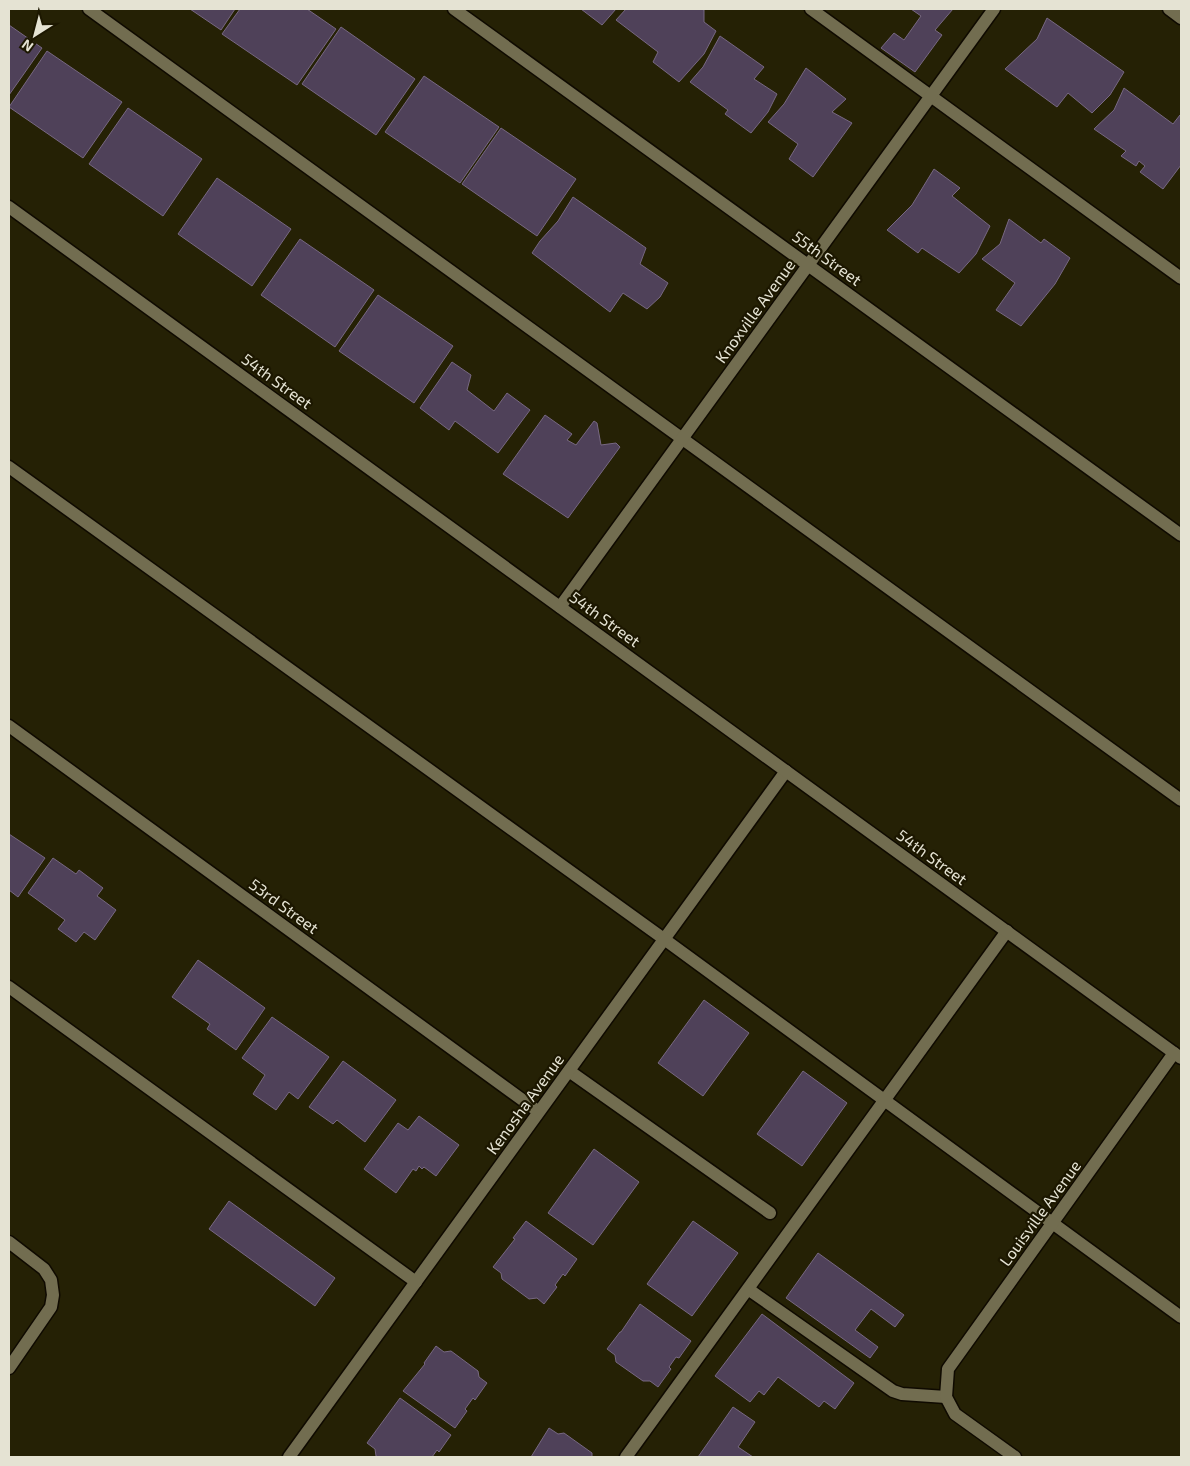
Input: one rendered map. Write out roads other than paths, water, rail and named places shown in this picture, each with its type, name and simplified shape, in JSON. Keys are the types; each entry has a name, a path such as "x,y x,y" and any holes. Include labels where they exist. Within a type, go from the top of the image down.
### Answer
{"street":[{"path":"89,9 1181,800"},
{"name":"55th Street","path":"454,9 1181,535"},
{"path":"810,9 1181,278"},
{"name":"Knoxville Avenue","path":"560,607 994,9"},
{"path":"1169,9 1181,18"},
{"name":"54th Street","path":"9,207 1178,1055"},
{"path":"9,467 664,939 1181,1317"},
{"name":"53rd Street","path":"9,726 539,1112"},
{"name":"Kenosha Avenue","path":"289,1457 786,770"},
{"path":"629,1456 1007,931"},
{"path":"9,987 416,1282"},
{"name":"Louisville Avenue","path":"946,1397 948,1369 1052,1224 1178,1055"},
{"path":"569,1071 770,1213"},
{"path":"9,1242 44,1269 51,1280 53,1295 51,1307 9,1368"},
{"path":"748,1289 893,1391 902,1394 946,1397 955,1414 1015,1457"}]}
